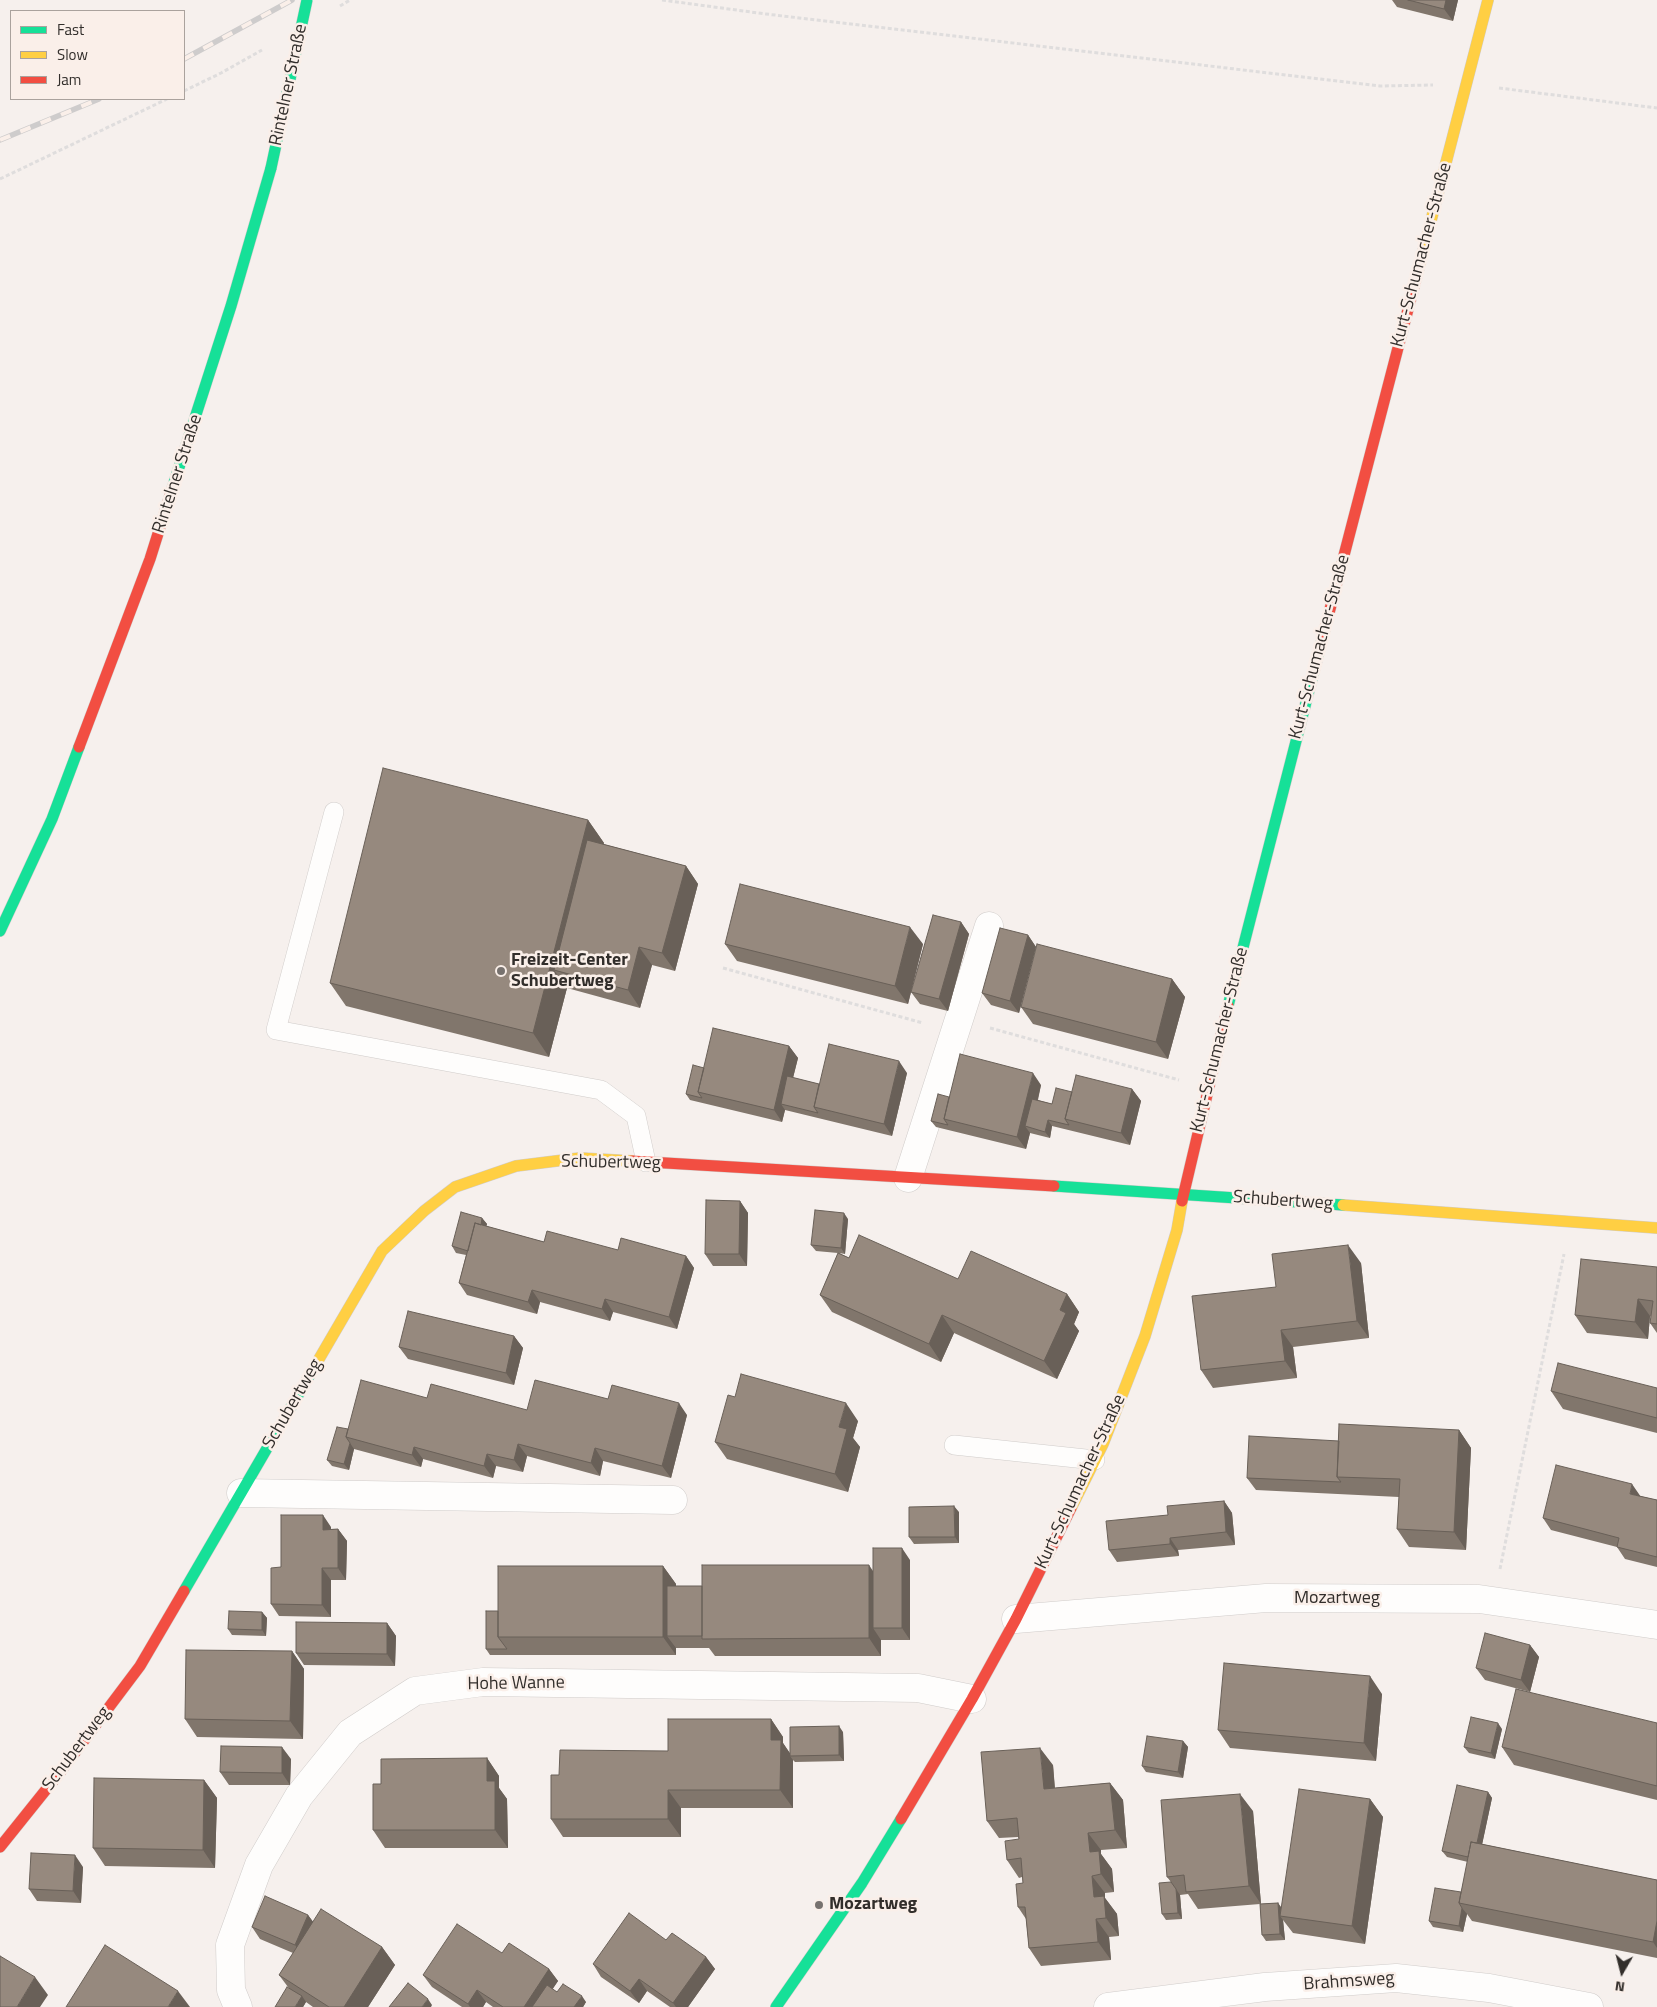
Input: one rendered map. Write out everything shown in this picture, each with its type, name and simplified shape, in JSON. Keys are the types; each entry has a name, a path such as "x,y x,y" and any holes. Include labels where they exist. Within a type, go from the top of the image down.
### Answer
{"street":[{"name":"Rintelner Straße","path":"0,932 52,819 150,559 232,306 271,168 307,0"},
{"name":"Kurt-Schumacher-Straße","path":"776,2007 862,1883 972,1699 1016,1619 1103,1444 1145,1336 1177,1230 1183,1194 1241,954 1488,0"},
{"path":"908,1178 988,926"},
{"name":"Schubertweg","path":"0,1847 62,1771 140,1666 382,1251 424,1211 455,1187 516,1166 580,1158 1183,1194 1657,1228"},
{"path":"242,1493 673,1500"},
{"name":"Mozartweg","path":"1016,1619 1266,1598 1479,1599 1657,1624"},
{"name":"Hohe Wanne","path":"238,2007 231,1990 230,1945 259,1865 299,1796 350,1733 415,1691 483,1682 918,1688 972,1699"},
{"name":"Brahmsweg","path":"1108,2007 1273,1997 1396,1978 1489,1988 1589,2007"}],"lane":[{"path":"334,812 276,1030 600,1090 636,1116 646,1162"},
{"path":"954,1445 1094,1460"}],"path":[{"path":"662,0 1380,86 1467,84 1657,108"},
{"path":"0,179 165,100"},
{"path":"1494,1601 1571,1222"}],"building":[{"path":"1408,0 1446,0 1444,9"},
{"path":"383,768 588,820 533,1033 330,983"},
{"path":"587,840 686,866 662,953 639,947 628,990 554,970"},
{"path":"740,884 910,927 895,986 725,944"},
{"path":"933,915 961,922 939,999 911,992"},
{"path":"1000,928 1028,935 1010,1001 982,993"},
{"path":"1037,944 1172,979 1156,1042 1021,1007"},
{"path":"713,1028 789,1046 774,1110 698,1092"},
{"path":"829,1044 899,1061 884,1124 814,1107"},
{"path":"960,1054 1033,1073 1017,1137 944,1119"},
{"path":"693,1065 704,1068 698,1092 702,1098 686,1094"},
{"path":"1076,1075 1132,1089 1121,1133 1065,1119"},
{"path":"787,1076 819,1084 814,1107 818,1113 781,1104"},
{"path":"1056,1088 1072,1092 1065,1119 1069,1125 1048,1120 1045,1132 1025,1126 1032,1099 1052,1104"},
{"path":"938,1094 949,1097 944,1119 948,1125 931,1121"},
{"path":"706,1200 740,1201 739,1254 705,1254"},
{"path":"815,1210 844,1213 841,1248 811,1245"},
{"path":"461,1212 482,1218 481,1225 475,1223 468,1251 452,1246"},
{"path":"475,1223 544,1242 547,1231 618,1250 621,1238 686,1256 669,1317 605,1299 602,1309 532,1290 528,1302 459,1283"},
{"path":"859,1235 958,1279 971,1251 1067,1294 1060,1310 1066,1313 1044,1361 942,1315 929,1344 820,1295 838,1253 849,1258"},
{"path":"1348,1245 1357,1321 1281,1330 1285,1361 1201,1370 1192,1296 1276,1287 1272,1254"},
{"path":"1581,1259 1657,1267 1657,1324 1650,1323 1653,1301 1638,1299 1635,1322 1575,1315"},
{"path":"408,1311 514,1336 506,1373 399,1347"},
{"path":"1558,1363 1657,1388 1657,1418 1551,1391"},
{"path":"741,1374 846,1403 839,1427 847,1429 835,1474 715,1442 728,1395 735,1397"},
{"path":"361,1380 427,1398 431,1384 527,1410 535,1380 608,1399 612,1385 679,1403 662,1466 595,1448 591,1463 518,1444 514,1460 487,1454 484,1466 414,1447 412,1455 346,1437"},
{"path":"1339,1424 1459,1430 1454,1532 1397,1529 1400,1479 1337,1477"},
{"path":"337,1427 348,1429 346,1437 350,1443 344,1464 327,1460"},
{"path":"1249,1436 1339,1441 1337,1477 1341,1482 1247,1478"},
{"path":"1556,1465 1632,1484 1630,1494 1657,1500 1657,1557 1617,1547 1619,1538 1543,1518"},
{"path":"1224,1501 1226,1532 1170,1538 1170,1544 1109,1550 1106,1521 1168,1515 1167,1506"},
{"path":"954,1506 955,1537 909,1537 909,1507"},
{"path":"281,1515 323,1515 323,1530 338,1529 338,1568 322,1568 322,1605 271,1604 271,1568 281,1567"},
{"path":"873,1548 902,1548 902,1628 873,1628"},
{"path":"702,1565 869,1565 869,1638 702,1639"},
{"path":"498,1566 663,1566 663,1637 498,1637"},
{"path":"667,1586 702,1586 702,1636 667,1636"},
{"path":"229,1611 262,1612 262,1630 228,1629"},
{"path":"486,1611 498,1611 498,1637 507,1649 486,1649"},
{"path":"296,1622 387,1623 387,1654 296,1653"},
{"path":"1485,1633 1530,1645 1521,1680 1476,1668"},
{"path":"186,1650 292,1651 290,1721 185,1719"},
{"path":"1224,1663 1370,1676 1364,1743 1218,1730"},
{"path":"1516,1689 1657,1723 1657,1786 1502,1747"},
{"path":"1471,1717 1498,1723 1491,1753 1464,1747"},
{"path":"668,1719 771,1719 771,1740 781,1740 780,1790 668,1790 668,1819 551,1819 551,1775 559,1775 560,1750 668,1751"},
{"path":"839,1726 839,1755 790,1756 790,1727"},
{"path":"1147,1736 1183,1741 1178,1772 1142,1766"},
{"path":"221,1746 282,1747 282,1773 220,1772"},
{"path":"1040,1748 1044,1789 1110,1783 1115,1830 1088,1833 1090,1852 1099,1851 1101,1874 1092,1876 1094,1897 1104,1896 1106,1918 1096,1919 1098,1942 1029,1948 1025,1907 1018,1907 1016,1884 1023,1883 1021,1858 1007,1860 1005,1841 1019,1839 1017,1818 987,1821 981,1752"},
{"path":"487,1758 487,1781 495,1781 495,1830 373,1830 373,1784 381,1784 381,1759"},
{"path":"94,1778 204,1780 203,1850 93,1848"},
{"path":"1457,1785 1488,1792 1477,1843 1471,1842 1468,1857 1442,1851"},
{"path":"1299,1789 1370,1799 1352,1926 1280,1916"},
{"path":"1240,1794 1249,1886 1186,1892 1184,1875 1167,1877 1161,1800"},
{"path":"1471,1842 1657,1880 1657,1921 1653,1942 1459,1903"},
{"path":"31,1853 75,1855 73,1891 29,1889"},
{"path":"1171,1882 1176,1889 1178,1913 1162,1914 1159,1883"},
{"path":"1435,1888 1461,1892 1459,1903 1462,1908 1459,1926 1429,1921"},
{"path":"265,1896 308,1915 295,1945 252,1927"},
{"path":"1278,1903 1280,1934 1262,1935 1260,1904"},
{"path":"321,1909 382,1947 344,2007 329,2007 279,1975"},
{"path":"629,1913 666,1940 672,1933 706,1957 673,2003 639,1979 630,1991 593,1964"},
{"path":"457,1924 502,1953 509,1943 549,1969 524,2007 503,2007 477,1990 468,2004 423,1975"},
{"path":"105,1945 178,1991 168,2007 66,2007"},
{"path":"0,1956 35,1977 17,2007 0,2007"},
{"path":"408,1983 428,1999 422,2007 389,2007"},
{"path":"563,1984 582,1996 574,2007 532,2007 547,1985 557,1992"},
{"path":"287,1987 302,1996 295,2007 275,2007"}],"railway":[{"path":"185,58 292,0"},
{"path":"0,140 97,100"}],"traffic: fast":[{"path":"271,168 307,0"},
{"path":"173,486 231,306 271,168"},
{"path":"1228,1006 1323,636"},
{"path":"0,931 52,819 79,747"},
{"path":"1054,1186 1343,1205"},
{"path":"184,1591 312,1371"},
{"path":"776,2007 862,1883 901,1819"}],"traffic: slow":[{"path":"1418,271 1488,0"},
{"path":"312,1371 382,1251 424,1211 455,1187 516,1166 580,1158 632,1161"},
{"path":"1071,1508 1103,1444 1145,1336 1177,1230 1182,1201"},
{"path":"1343,1205 1657,1228"}],"traffic: jam":[{"path":"1323,636 1418,271"},
{"path":"79,747 150,559 173,486"},
{"path":"1182,1201 1228,1006"},
{"path":"632,1161 1054,1186"},
{"path":"901,1819 972,1699 1016,1619 1071,1508"},
{"path":"0,1847 61,1771 140,1666 184,1591"}],"place":[{"name":"Freizeit-Center Schubertweg","path":"501,971"},
{"name":"Mozartweg","path":"819,1905"}]}
